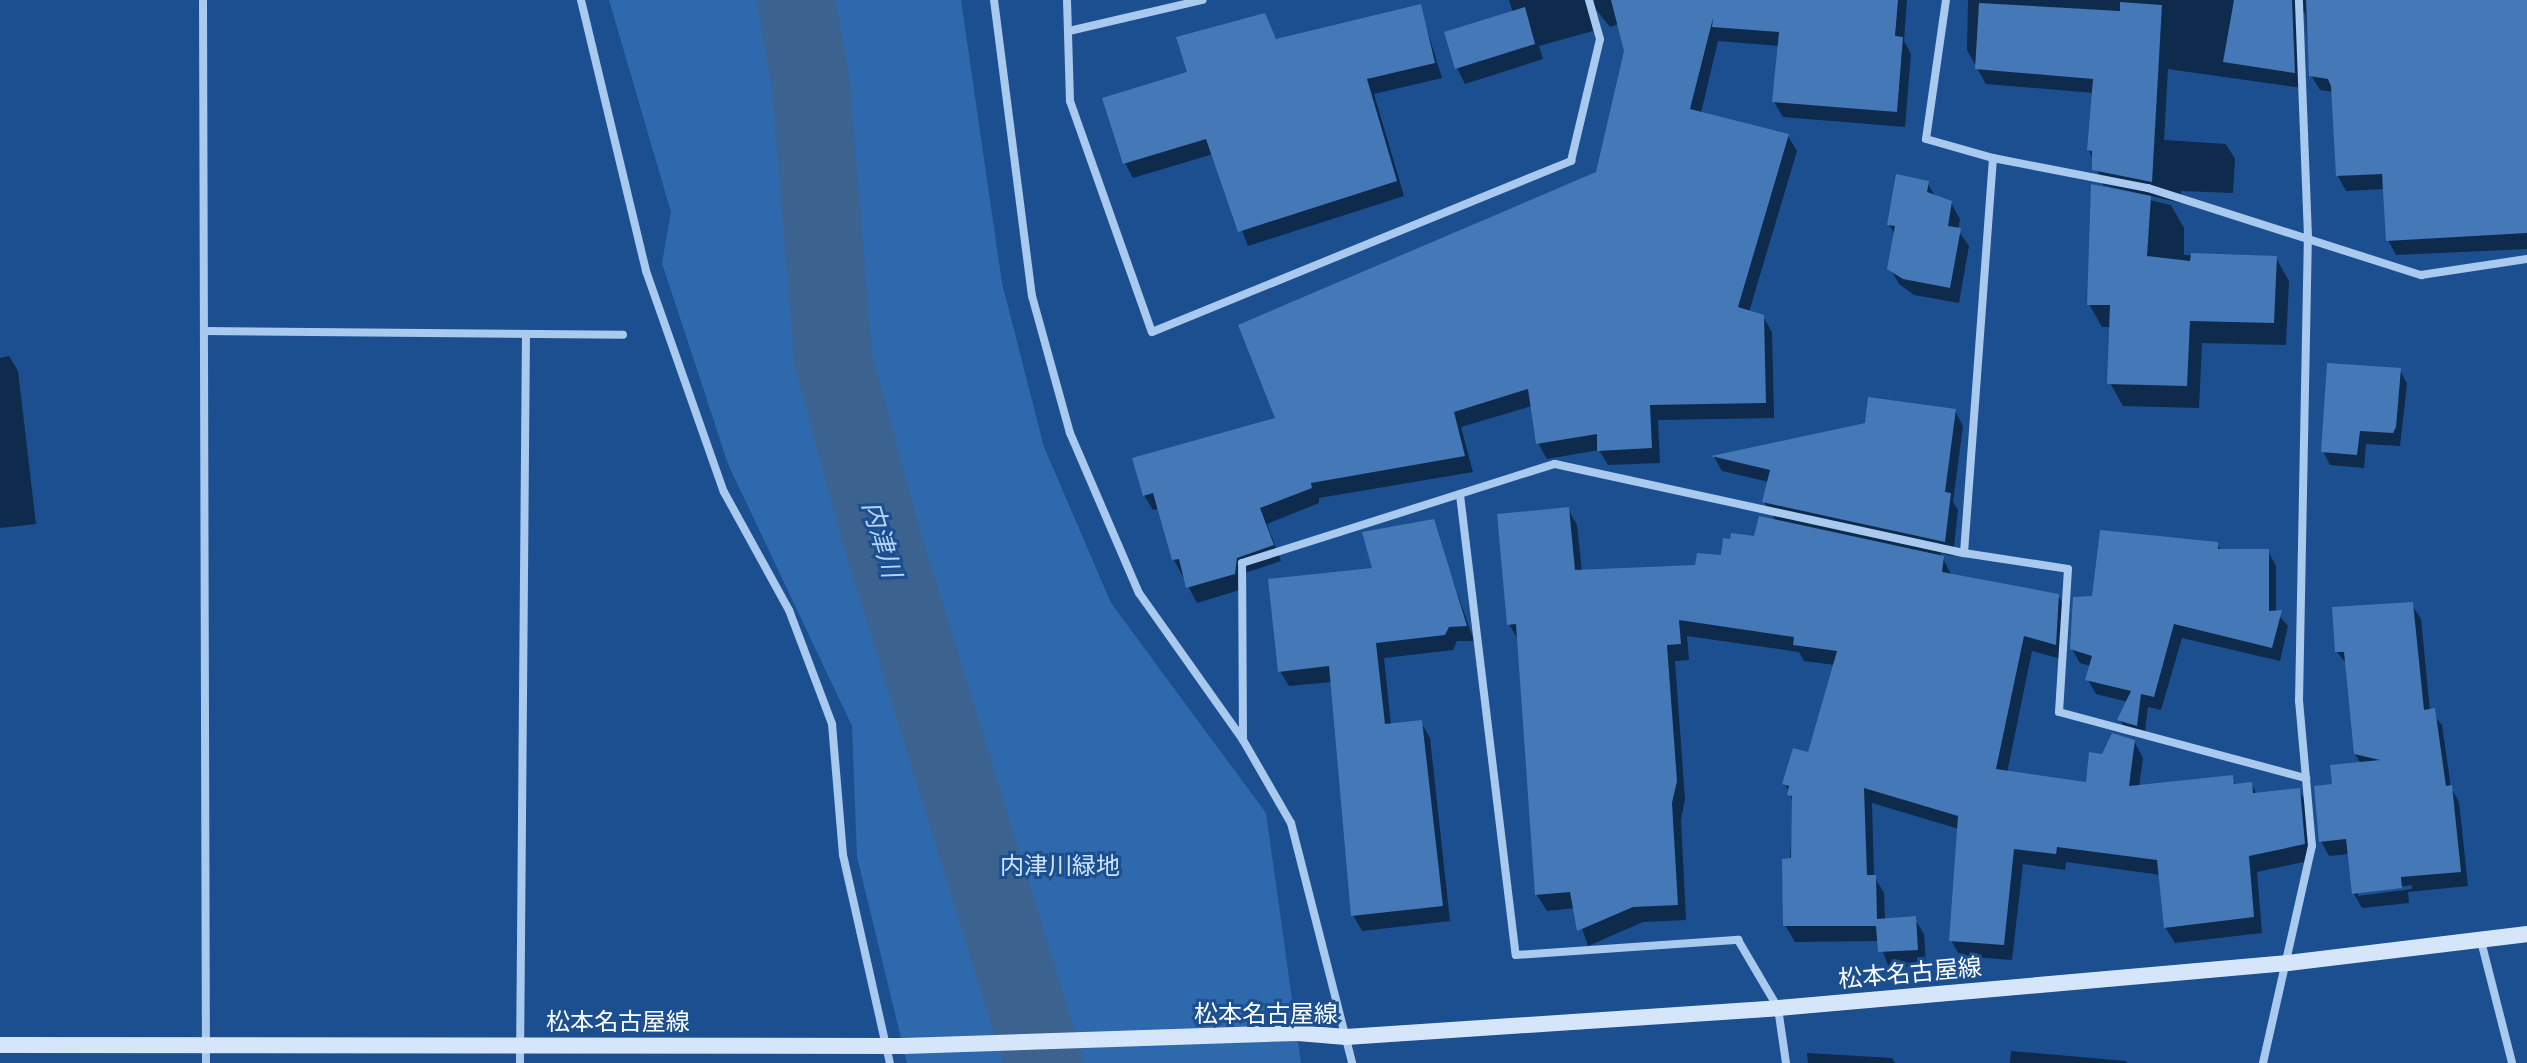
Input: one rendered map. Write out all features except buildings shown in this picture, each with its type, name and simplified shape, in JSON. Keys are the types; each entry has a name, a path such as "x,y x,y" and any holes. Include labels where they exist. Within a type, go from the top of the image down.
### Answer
{"main road":[{"name":"松本名古屋線","path":"0,1045 904,1046 1298,1033 1346,1037 1778,1008 2288,963 2527,934"}],"street":[{"path":"203,0 206,1063"},
{"path":"581,0 646,271 724,492 789,610 832,724 843,855 890,1063"},
{"path":"994,0 1032,296 1070,433 1139,593 1243,740 1291,823 1352,1063"},
{"path":"1067,0 1070,101 1152,332 1571,161 1600,39 1589,0"},
{"path":"1069,31 1202,0"},
{"path":"1946,0 1926,139 1993,158 2148,188 2421,275 2527,259"},
{"path":"2263,1063 2312,846 2299,701 2308,237 2299,0"},
{"path":"1964,553 1993,158"},
{"path":"204,331 623,335"},
{"path":"520,1063 526,334"},
{"path":"1243,740 1242,563 1555,464 1964,553 2068,569 2059,712 2306,778"},
{"path":"1460,495 1516,955 1738,940 1778,1008 1786,1063"},
{"path":"2481,941 2512,1063"}],"green space":[{"name":"内津川緑地","path":"609,0 961,0 1002,283 1044,447 1111,603 1266,813 1301,1063 907,1063 857,857 852,726 728,464 662,263 671,212"}],"waterway":[{"name":"内津川","path":"796,0 811,84 833,358 880,532 1044,1063"}]}
